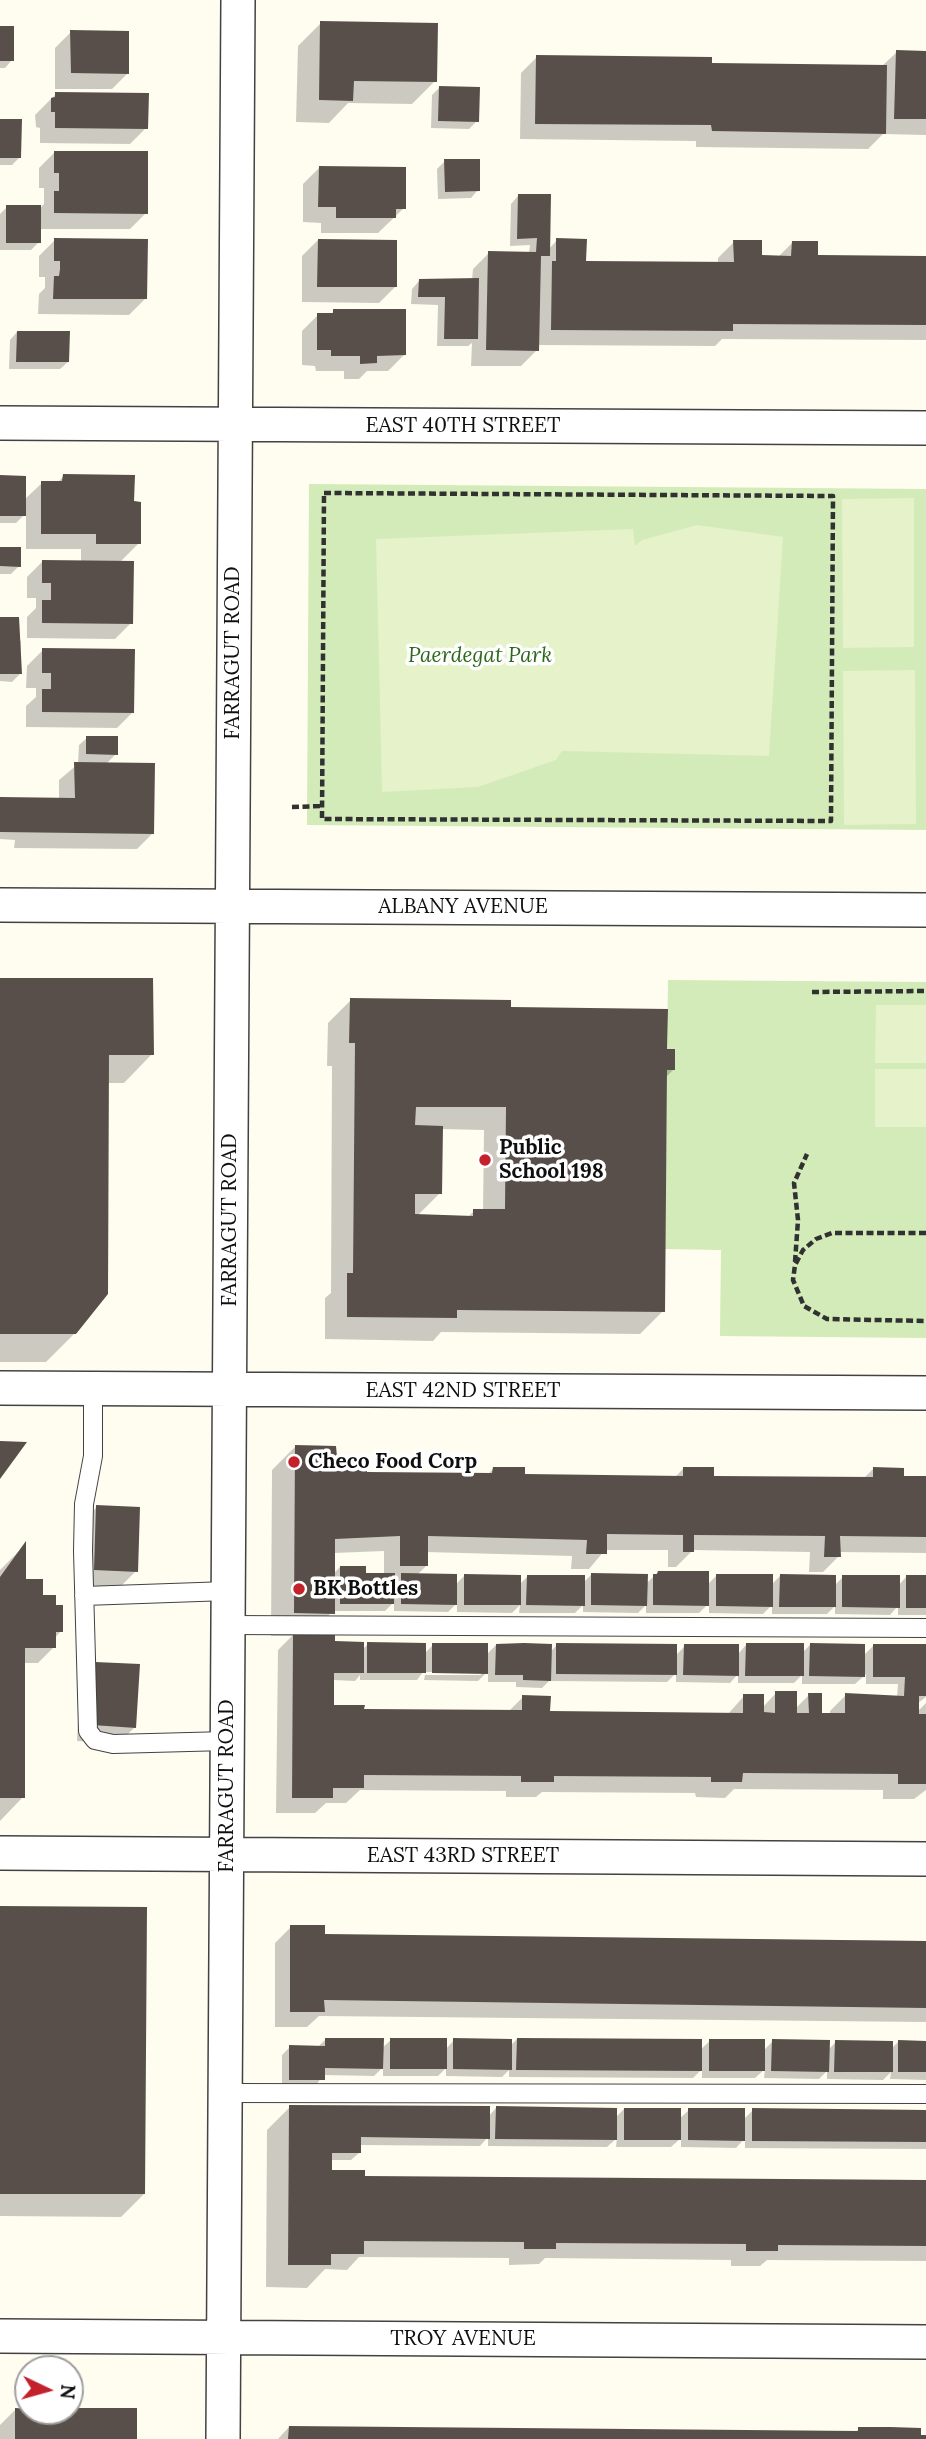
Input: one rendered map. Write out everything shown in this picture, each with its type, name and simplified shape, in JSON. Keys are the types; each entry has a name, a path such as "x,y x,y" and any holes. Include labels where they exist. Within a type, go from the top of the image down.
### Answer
{"street":[{"name":"FARRAGUT ROAD","path":"223,2439 238,0"},
{"name":"EAST 40TH STREET","path":"0,423 926,428"},
{"name":"ALBANY AVENUE","path":"0,905 926,910"},
{"name":"EAST 42ND STREET","path":"0,1388 926,1393"},
{"name":"EAST 43RD STREET","path":"0,1853 926,1859"},
{"name":"TROY AVENUE","path":"0,2336 926,2342"}],"lane":[{"path":"93,1388 93,1456 84,1504 88,1731 95,1740 113,1744 227,1741"},
{"path":"85,1596 228,1591"},
{"path":"228,1625 926,1628"},
{"path":"225,2093 926,2094"}],"path":[{"path":"324,493 833,496 831,821 322,819 322,806 324,493"},
{"path":"292,807 322,806"},
{"path":"811,992 926,991"},
{"path":"807,1154 794,1184 798,1220 793,1280 804,1306 827,1319 926,1321"},
{"path":"795,1265 803,1250 816,1239 832,1233 926,1233"}],"green space":[{"name":"Paerdegat Park","path":"309,484 926,489 926,830 307,825"},
{"path":"914,498 914,647 843,648 842,499"},
{"path":"697,525 783,537 769,756 562,751 556,760 478,787 382,792 376,539 633,529 635,546 642,540"},
{"path":"915,670 916,824 844,825 843,671"},
{"path":"668,980 926,982 926,1338 720,1336 721,1250 665,1249 667,1070 675,1069 675,1049 667,1049"},
{"path":"876,1005 926,1005 926,1063 875,1063"},
{"path":"875,1069 926,1069 926,1127 875,1127"}],"building":[{"path":"320,21 438,23 437,82 354,81 353,101 319,100"},
{"path":"0,26 14,26 14,61 0,61"},
{"path":"70,30 129,31 129,74 71,73"},
{"path":"896,50 926,51 926,119 894,119"},
{"path":"536,55 712,57 712,63 887,65 886,134 712,131 711,125 535,124"},
{"path":"439,86 480,87 479,122 438,121"},
{"path":"55,92 149,93 148,129 55,128 55,112 51,112 51,98 55,97"},
{"path":"0,119 22,119 21,158 0,158"},
{"path":"54,151 148,151 148,214 54,213 54,191 59,191 59,173 54,173"},
{"path":"444,159 480,159 480,191 445,192"},
{"path":"319,166 406,167 406,209 396,209 396,218 336,218 336,207 318,207"},
{"path":"518,194 551,194 550,256 541,256 539,351 486,350 488,251 536,252 537,238 517,239"},
{"path":"6,205 41,205 41,243 6,243"},
{"path":"54,238 148,239 147,299 53,299 54,276 59,276 60,269 60,261 54,261"},
{"path":"556,238 587,239 586,261 734,262 733,240 762,240 762,255 791,256 792,241 818,241 818,255 926,256 926,325 733,324 733,331 551,330 552,261 556,261"},
{"path":"318,239 397,240 397,287 317,287"},
{"path":"479,278 478,339 444,339 445,297 418,297 419,279"},
{"path":"333,309 406,309 406,355 377,356 377,363 360,364 360,356 331,356 331,350 317,350 317,313 333,313"},
{"path":"17,331 70,331 69,362 16,362"},
{"path":"63,474 135,475 134,501 141,502 141,544 96,544 96,534 41,534 41,481 62,481"},
{"path":"0,475 26,476 26,516 0,516"},
{"path":"0,547 21,547 21,567 0,566"},
{"path":"42,560 134,561 133,624 42,623 42,600 51,600 51,583 42,583"},
{"path":"0,617 19,617 22,674 0,674"},
{"path":"42,648 135,649 134,713 42,712 42,689 51,689 51,673 42,673"},
{"path":"86,736 118,736 118,755 86,754"},
{"path":"74,762 155,763 154,834 0,832 0,797 75,798"},
{"path":"0,978 153,978 154,1055 109,1055 108,1294 76,1334 0,1334"},
{"name":"Public School 198","path":"350,998 511,1000 511,1007 668,1009 667,1049 675,1049 675,1070 667,1070 665,1312 457,1310 457,1318 347,1317 347,1273 353,1273 355,1043 349,1043","holes":["416,1107 506,1107 505,1209 473,1209 473,1216 415,1214 415,1194 442,1194 443,1126 415,1125"]},
{"path":"0,1441 27,1442 0,1479"},
{"path":"295,1445 336,1446 337,1457 367,1457 367,1472 492,1473 493,1467 525,1467 525,1474 683,1476 683,1467 714,1467 714,1476 873,1477 873,1467 904,1468 904,1476 926,1476 926,1537 840,1536 841,1557 824,1557 825,1536 694,1535 694,1552 683,1552 683,1535 607,1534 607,1554 586,1554 587,1540 428,1536 428,1566 400,1566 400,1536 335,1539 335,1614 294,1613"},
{"path":"96,1505 140,1507 138,1572 94,1570"},
{"path":"26,1541 26,1579 43,1579 43,1595 56,1595 56,1605 63,1605 63,1632 56,1632 56,1648 25,1648 25,1798 0,1798 0,1577"},
{"path":"340,1566 366,1566 366,1573 395,1573 394,1604 340,1604"},
{"path":"658,1571 709,1571 709,1606 653,1605 653,1574"},
{"path":"401,1573 457,1574 457,1605 401,1604"},
{"path":"591,1573 648,1574 647,1606 591,1605"},
{"path":"464,1574 521,1575 521,1605 464,1605"},
{"path":"716,1574 773,1574 773,1607 716,1606"},
{"path":"780,1574 836,1575 836,1607 779,1607"},
{"path":"527,1575 585,1575 585,1606 526,1605"},
{"path":"842,1575 900,1575 900,1608 842,1607"},
{"path":"906,1575 926,1575 926,1608 906,1608"},
{"path":"293,1632 335,1633 335,1641 364,1642 364,1673 334,1673 334,1705 365,1705 364,1709 522,1710 522,1695 551,1696 550,1711 743,1713 743,1694 764,1694 764,1712 775,1713 775,1691 797,1691 797,1713 809,1713 808,1693 822,1693 822,1713 845,1713 845,1693 904,1696 905,1677 873,1677 873,1644 926,1644 926,1696 919,1696 919,1714 926,1714 926,1784 898,1784 898,1774 743,1773 742,1782 711,1782 711,1777 554,1776 554,1782 521,1782 521,1776 364,1775 364,1788 333,1788 333,1798 292,1798"},
{"path":"367,1642 426,1643 426,1673 367,1673"},
{"path":"432,1643 488,1643 488,1674 432,1673"},
{"path":"556,1643 677,1644 677,1675 556,1674"},
{"path":"746,1643 804,1643 804,1676 745,1676"},
{"path":"810,1643 865,1644 865,1677 809,1676"},
{"path":"496,1644 552,1644 551,1681 523,1680 523,1675 495,1675"},
{"path":"684,1644 739,1644 739,1676 683,1675"},
{"path":"95,1662 140,1664 136,1728 92,1725"},
{"path":"0,1906 147,1907 145,2194 0,2194"},
{"path":"290,1925 325,1925 325,1934 926,1941 926,2008 324,2000 325,2012 290,2012"},
{"path":"325,2038 384,2038 383,2069 325,2068 325,2080 289,2080 289,2045 325,2046"},
{"path":"390,2038 447,2038 447,2069 390,2069"},
{"path":"453,2038 512,2039 512,2070 453,2069"},
{"path":"517,2038 702,2039 702,2071 516,2070"},
{"path":"709,2039 765,2039 765,2071 709,2071"},
{"path":"772,2039 830,2040 829,2072 771,2071"},
{"path":"835,2040 893,2041 893,2072 834,2072"},
{"path":"898,2040 926,2041 926,2072 898,2072"},
{"path":"289,2105 490,2106 490,2139 361,2137 361,2153 332,2153 332,2170 365,2170 365,2176 926,2180 926,2246 778,2245 778,2251 746,2251 746,2244 556,2243 556,2249 524,2249 524,2242 364,2241 364,2254 331,2254 331,2265 288,2265"},
{"path":"496,2106 617,2108 617,2140 495,2139"},
{"path":"624,2108 681,2108 681,2140 624,2140"},
{"path":"688,2108 745,2108 745,2141 688,2140"},
{"path":"752,2108 926,2110 926,2142 752,2141"},
{"path":"84,2408 137,2408 137,2439 15,2439 15,2425 84,2425"},
{"path":"289,2426 858,2431 858,2427 890,2427 921,2428 921,2435 926,2435 926,2439 288,2439"}],"place":[{"name":"Public School 198","path":"485,1160"},
{"name":"Checo Food Corp","path":"294,1462"},
{"name":"BK Bottles","path":"299,1589"}]}
